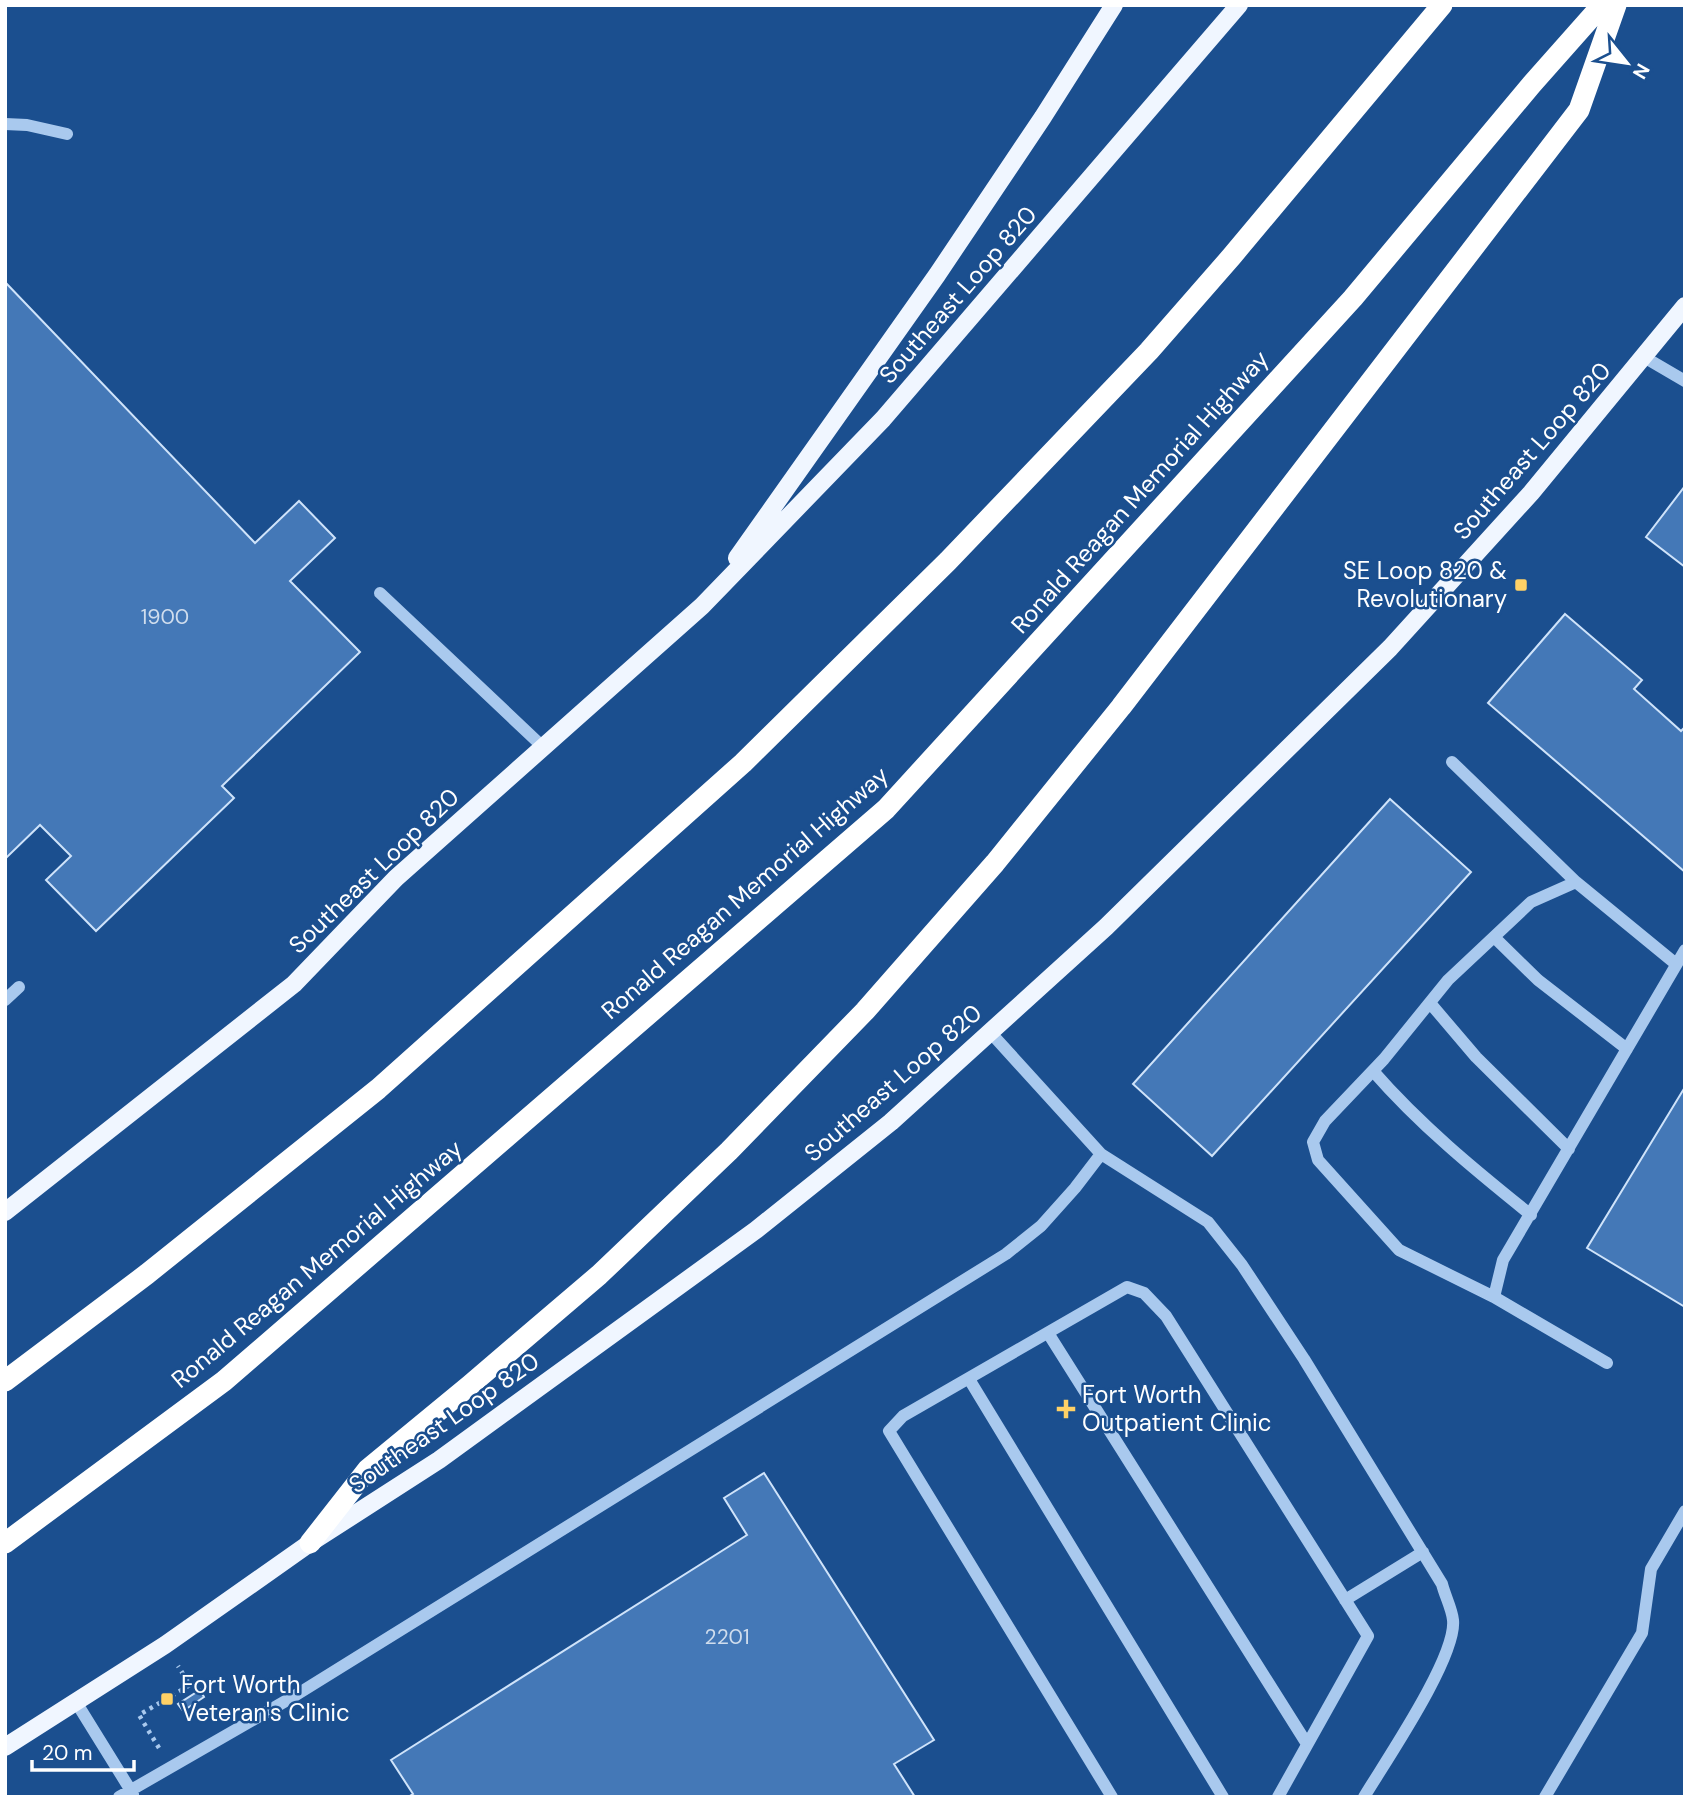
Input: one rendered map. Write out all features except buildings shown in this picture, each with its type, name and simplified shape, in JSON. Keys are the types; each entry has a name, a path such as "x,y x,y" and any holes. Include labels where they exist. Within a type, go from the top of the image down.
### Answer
{"highway":[{"path":"5,1381 147,1274 378,1089 743,764 948,562 1149,351 1442,5"},
{"name":"Ronald Reagan Memorial Highway","path":"5,1543 224,1381 886,809 1353,298 1532,84 1602,5"},
{"path":"310,1543 368,1469 598,1275 729,1151 865,1011 995,863 1121,707 1579,110 1616,5"}],"main road":[{"name":"Southeast Loop 820","path":"702,606 937,275 1114,5"},
{"name":"Southeast Loop 820","path":"5,1212 294,984 396,877 702,606 883,419 1239,5"},
{"name":"Southeast Loop 820","path":"5,1747 164,1645 310,1543 439,1460 756,1230 891,1122 1116,917 1390,648 1531,493 1685,306"}],"street":[{"path":"5,124 27,125 67,134"},
{"path":"1644,357 1685,381"},
{"path":"380,593 543,747"},
{"path":"1452,762 1576,882 1676,964"},
{"path":"1576,882 1531,902 1448,981 1373,1071 1325,1121 1313,1142 1318,1160 1399,1250 1494,1297 1607,1363"},
{"path":"1494,937 1538,980 1627,1049"},
{"path":"1494,1297 1503,1260 1685,950"},
{"path":"5,1000 19,987"},
{"path":"1430,1003 1476,1057 1569,1149"},
{"path":"989,1032 1101,1154 1208,1222 1242,1265 1304,1359 1442,1584 1453,1621 1446,1654 1427,1692 1364,1797"},
{"path":"1373,1071 1400,1103 1446,1145 1531,1215"},
{"path":"76,1702 128,1794 296,1695 1006,1254 1041,1226 1101,1154"},
{"path":"1112,1797 889,1431 903,1416 1127,1287 1144,1293 1166,1316 1368,1636 1278,1797"},
{"path":"1048,1333 1307,1744"},
{"path":"968,1378 1223,1797"},
{"path":"1545,1797 1642,1633 1651,1569 1685,1511"},
{"path":"1345,1600 1423,1552"}],"path":[{"path":"164,1645 190,1685 139,1715 170,1767"}],"place":[{"name":"SE Loop 820 & Revolutionary","path":"1521,585"},
{"name":"Fort Worth Outpatient Clinic","path":"1066,1409"},
{"name":"Fort Worth Veteran's Clinic","path":"167,1699"}]}
